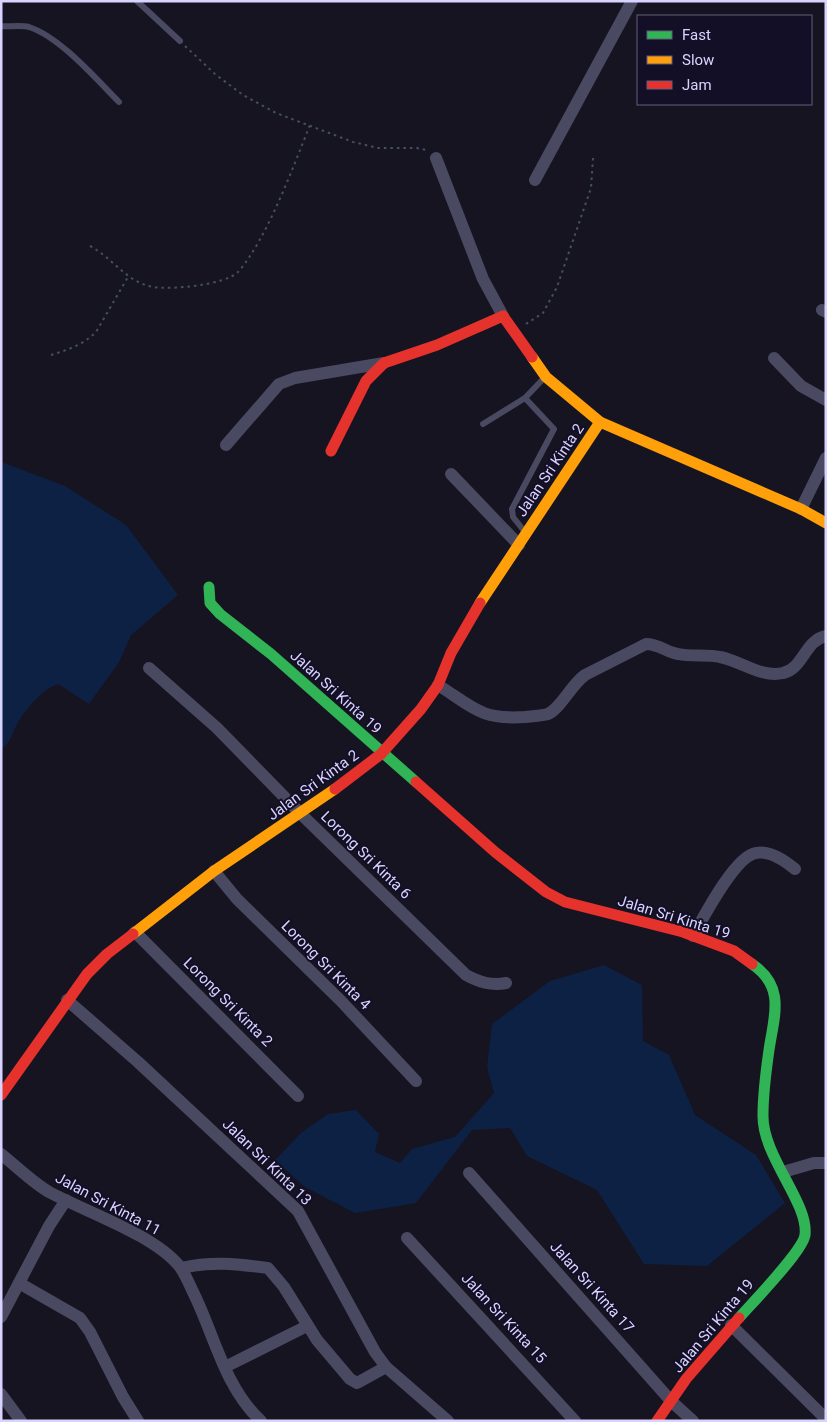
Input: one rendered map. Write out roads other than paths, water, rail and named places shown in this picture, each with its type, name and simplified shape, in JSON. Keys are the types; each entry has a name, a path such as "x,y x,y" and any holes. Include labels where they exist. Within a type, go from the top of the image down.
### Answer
{"street":[{"path":"535,180 632,1"},
{"path":"436,158 482,279 514,333 546,377 600,422 801,509 826,523"},
{"path":"226,445 279,384 295,378 384,363 437,345 503,316"},
{"path":"774,358 801,386 826,400"},
{"path":"331,450 366,381 384,363"},
{"name":"Jalan Sri Kinta 2","path":"1,1095 66,1000 100,960 214,871 301,814 381,754 421,709 438,685 451,653 470,618 600,422"},
{"path":"801,509 826,458"},
{"path":"451,474 519,546"},
{"name":"Jalan Sri Kinta 19","path":"209,588 210,603 220,614 271,654 381,754 495,852 546,892 565,902 632,918 694,936 734,951 764,972 776,999 776,1014 768,1060 763,1116 766,1136 806,1222 805,1238 796,1252 686,1379 657,1421"},
{"path":"438,685 464,700 480,714 491,717 511,718 534,716 548,714 576,681 585,675 646,644 655,644 677,654 722,657 749,668 783,673 791,670 809,646 826,636"},
{"name":"Lorong Sri Kinta 6","path":"149,668 217,728 301,814 466,975 479,982 497,985 506,983"},
{"path":"694,936 728,878 743,860 756,852 783,860 795,869"},
{"name":"Lorong Sri Kinta 4","path":"214,871 237,899 341,1001 416,1081"},
{"name":"Lorong Sri Kinta 2","path":"134,932 298,1096"},
{"name":"Jalan Sri Kinta 13","path":"66,1000 138,1062 298,1211 375,1352 386,1366 448,1421"},
{"name":"Jalan Sri Kinta 11","path":"1,1154 41,1186 133,1232 172,1258 181,1268 208,1322 232,1383 245,1403 261,1421"},
{"path":"783,1172 814,1163 826,1163"},
{"name":"Jalan Sri Kinta 17","path":"469,1173 671,1401 693,1421"},
{"path":"1,1318 49,1226 66,1200"},
{"name":"Jalan Sri Kinta 15","path":"407,1238 576,1421"},
{"path":"181,1268 206,1263 230,1262 268,1268 284,1287 306,1326 333,1361 350,1379 357,1383 386,1366"},
{"path":"19,1284 80,1318 90,1332 138,1421"},
{"path":"731,1325 825,1417"},
{"path":"225,1366 306,1326"},
{"path":"1,1394 21,1421"}],"lane":[{"path":"137,1 180,42"},
{"path":"1,26 28,27 54,41 119,102"},
{"path":"483,424 525,398 546,377"},
{"path":"525,398 554,429 512,509 513,517 526,533"}],"water":[{"path":"1,462 65,486 126,525 178,595 131,635 119,662 89,704 58,684 46,690 18,722 9,741 1,749"},
{"path":"604,965 642,985 643,1041 669,1055 695,1115 756,1155 785,1203 707,1266 644,1264 597,1190 527,1156 510,1128 472,1130 416,1203 355,1213 305,1187 275,1160 301,1133 328,1114 356,1110 379,1134 375,1152 400,1163 412,1149 455,1137 494,1093 487,1067 492,1024 550,981"}]}
